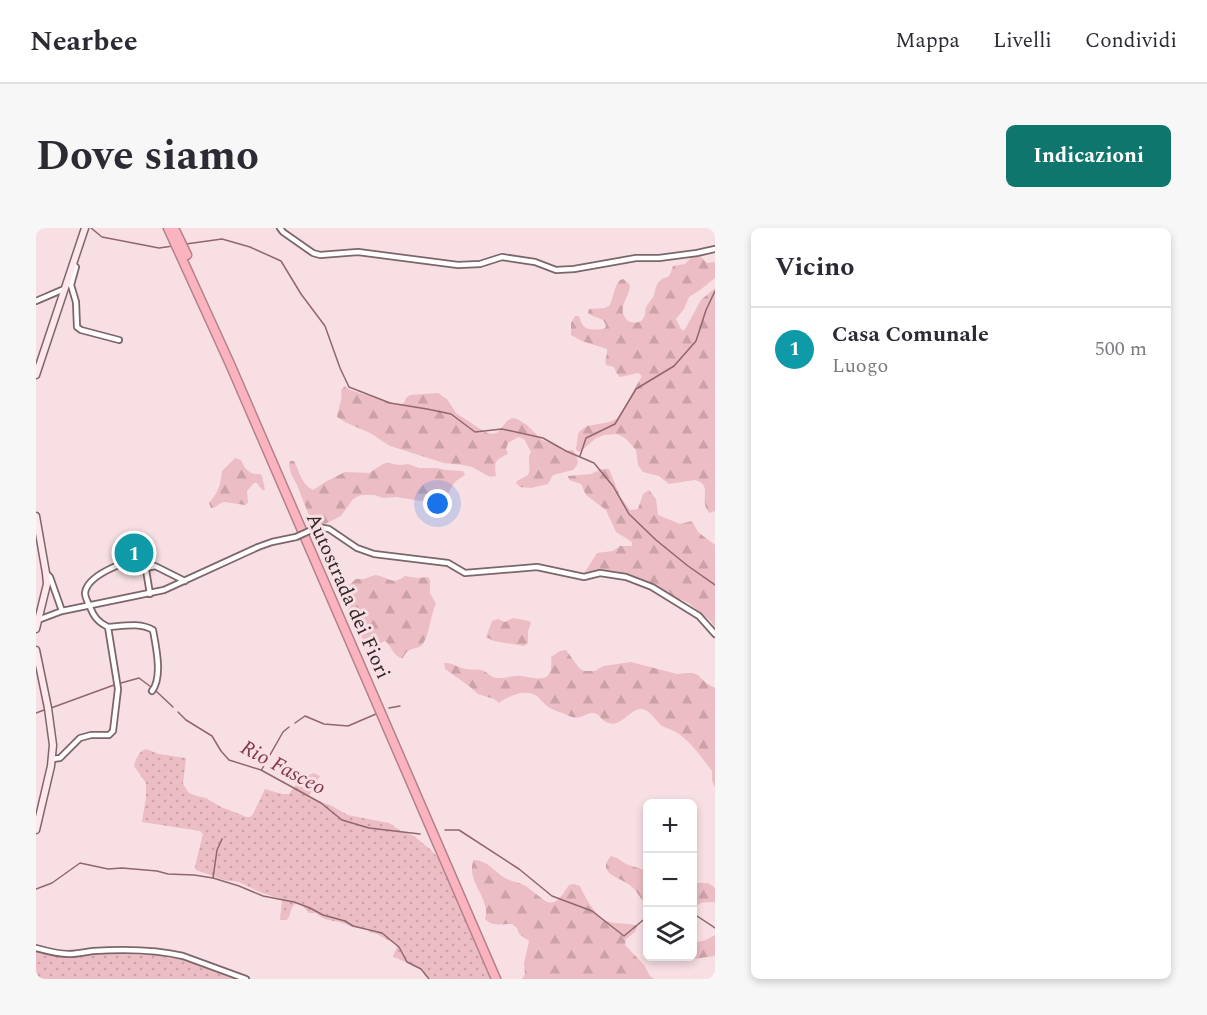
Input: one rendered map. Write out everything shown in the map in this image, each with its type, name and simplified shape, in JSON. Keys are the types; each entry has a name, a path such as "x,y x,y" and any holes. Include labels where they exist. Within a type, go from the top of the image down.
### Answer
{"highway":[{"name":"Autostrada dei Fiori","path":"168,228 230,364 496,979"},
{"name":"Autostrada dei Fiori","path":"174,228 235,363 502,979"}],"main road":[{"path":"36,375 85,228"},
{"path":"36,516 39,546 46,573 46,590 36,629"},
{"path":"36,650 53,745 36,830"}],"street":[{"path":"280,228 313,253 320,255 358,252 458,265 480,264 502,257 535,262 556,270 715,249"},
{"path":"73,264 77,270 71,285 76,302 77,327 119,340"},
{"path":"36,301 64,289"},
{"path":"38,620 62,611 164,590 258,547 296,537 318,527 329,529 357,548 374,554 448,563 465,573 537,567 584,577 600,573 626,577 645,583 699,616 715,634"},
{"path":"150,594 145,564 140,559 131,560 94,578 85,593 98,622 108,627 132,625 149,627 153,630 158,666 156,686 152,691"},
{"path":"146,568 155,566 185,580"},
{"path":"46,573 51,580 62,611"},
{"path":"52,759 60,758 80,738 91,735 109,735 113,731 118,689 108,627"},
{"path":"36,948 70,954 93,951 147,951 172,954 246,979"}],"green space":[{"path":"693,256 701,257 707,263 715,262 715,278 689,297 684,309 676,319 684,331 701,300 715,288 715,511 709,513 705,503 704,485 701,482 695,480 669,484 659,476 643,472 638,465 636,450 625,438 617,434 596,438 580,452 576,450 580,431 587,426 610,422 618,418 642,376 638,373 620,377 614,367 606,365 607,349 571,335 571,323 575,316 579,316 582,324 587,328 603,329 606,327 604,321 588,313 589,309 605,308 610,305 616,286 620,280 624,279 630,285 623,306 623,314 628,321 640,322 645,316 646,307 661,279 668,277 673,266 685,264"},
{"path":"345,386 350,390 399,405 404,403 410,395 438,393 447,399 456,413 491,434 497,433 512,418 517,419 527,425 542,440 554,444 563,451 573,450 578,460 577,465 573,470 553,475 548,484 531,488 520,487 516,483 528,475 531,452 524,439 518,437 508,443 506,449 508,454 496,462 496,476 490,477 472,467 444,463 390,446 370,433 337,417 341,390"},
{"path":"235,458 241,460 250,472 262,476 265,490 254,483 247,491 248,503 245,505 224,502 211,508 209,503 215,496 222,471"},
{"path":"290,461 294,461 303,481 313,490 345,472 369,473 387,463 463,471 465,475 456,481 444,498 435,503 361,495 353,499 341,516 325,524 310,518 291,474"},
{"path":"601,469 609,469 620,496 630,510 638,509 643,494 649,490 656,499 658,515 680,524 692,521 698,532 715,545 715,628 711,621 690,604 676,599 650,583 615,571 597,571 583,575 597,553 613,551 620,546 632,546 632,542 616,532 606,510 586,495 581,484 569,480 568,476 591,474"},
{"path":"375,575 393,581 405,576 428,577 430,580 430,593 436,604 427,636 420,647 408,651 403,658 397,656 385,641 366,649 357,625 350,615 345,599 348,587 356,579"},
{"path":"513,618 531,623 528,643 524,646 494,641 486,637 492,621 498,619 505,622"},
{"path":"566,650 579,668 584,671 595,671 603,666 631,662 677,674 693,673 715,688 715,787 712,781 712,771 695,749 679,734 662,726 645,710 636,710 614,724 594,713 572,717 544,704 537,696 527,693 512,696 499,703 478,694 445,669 444,663 466,669 481,670 495,678 518,676 544,678 550,672 551,657"},
{"path":"146,749 159,754 186,758 183,784 189,793 206,798 221,807 247,817 253,814 265,789 289,794 300,781 314,773 320,776 310,798 348,815 389,823 414,836 438,858 451,883 490,979 431,979 424,975 421,969 394,957 397,947 395,944 369,932 369,929 354,927 324,918 316,913 309,913 302,905 296,903 287,920 280,920 282,899 239,882 224,880 196,870 203,834 200,831 142,822 146,783 134,766 140,753"},
{"path":"611,856 643,870 643,901 631,886 608,871 607,862"},
{"path":"474,860 483,862 505,878 525,885 545,901 554,902 569,885 580,886 591,906 603,919 637,926 635,932 626,939 625,945 654,979 522,979 525,974 524,963 529,941 519,934 517,928 512,924 494,924 485,919 485,904 472,875"},
{"path":"697,883 708,883 715,888 715,902 701,903 697,906"},
{"path":"715,935 715,956 697,958 697,942"},
{"path":"36,952 67,957 92,954 152,954 190,961 237,979 36,979"}],"waterway":[{"path":"91,228 102,237 159,248 173,246"},
{"path":"186,244 222,239 250,247 281,261 301,294 325,326 349,387 390,403 451,414 475,432 502,429 543,438 594,463 613,486 629,514 656,540 715,585"},
{"path":"580,456 586,438 615,424 636,389 674,366 696,341 715,291"},
{"name":"Rio Fasceo","path":"121,683 139,678 151,687"},
{"name":"Rio Fasceo","path":"51,708 114,685"},
{"name":"Rio Fasceo","path":"156,691 173,707"},
{"path":"389,708 400,706"},
{"name":"Rio Fasceo","path":"36,713 44,710"},
{"name":"Rio Fasceo","path":"178,712 186,720 212,736 229,760 261,770 321,803 342,820 369,828 420,834"},
{"path":"295,723 305,716 324,724 348,726 376,714"},
{"path":"262,769 283,732 289,727"},
{"name":"Rio Fasceo","path":"445,830 459,830 519,869 552,896 592,911 624,936 643,920"},
{"path":"213,878 217,850 222,839"},
{"path":"36,889 52,883 80,863 108,869 122,868 213,878 263,896 294,902 353,926 382,933 399,947 407,962 421,969 429,979"},
{"name":"Rio Fasceo","path":"697,916 715,928"}],"place":[{"name":"Casa Comunale","path":"134,553"}]}
